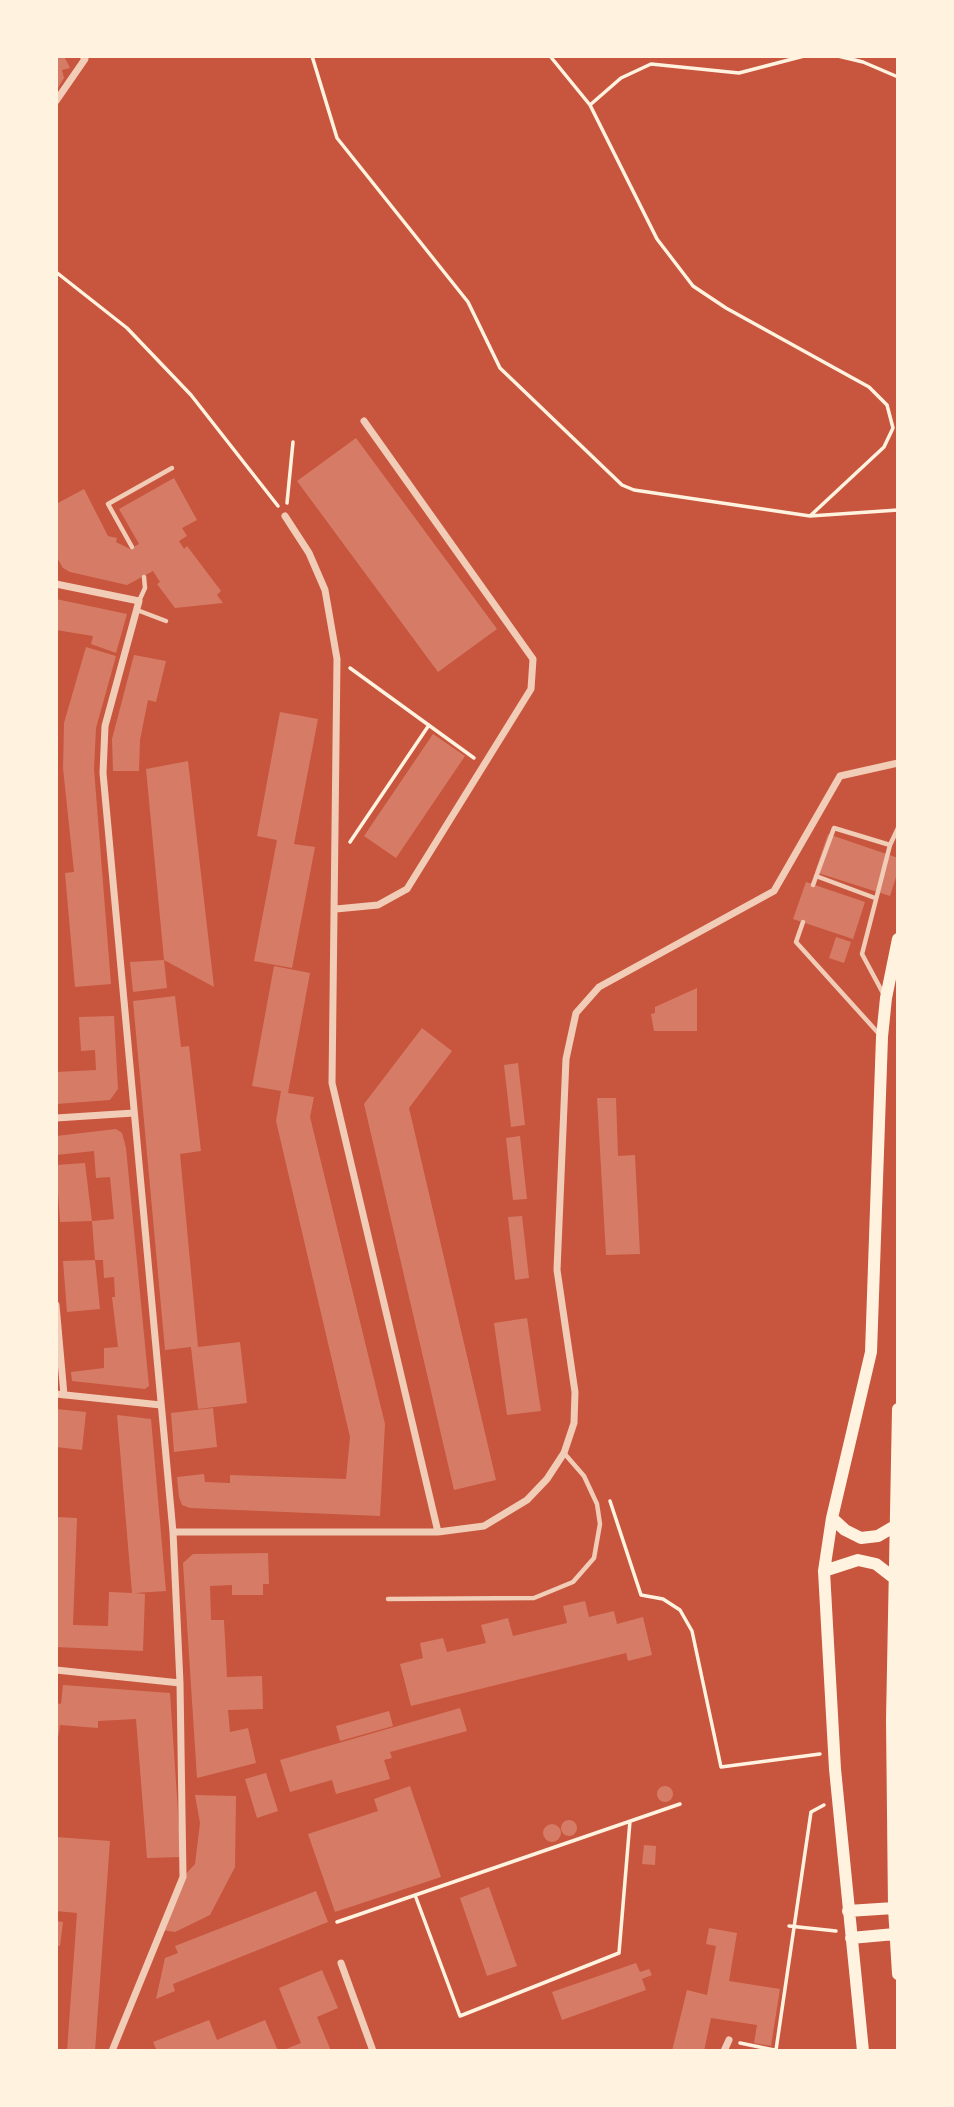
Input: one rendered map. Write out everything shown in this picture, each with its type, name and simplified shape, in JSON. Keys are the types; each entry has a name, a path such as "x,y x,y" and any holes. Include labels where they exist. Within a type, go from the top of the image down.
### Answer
{"main road":[{"path":"863,2051 835,1769 824,1571 832,1518 871,1352 883,1037 886,998 898,939"},
{"path":"898,1409 894,1578 894,1908 898,1973"},
{"path":"832,1518 845,1530 861,1538 878,1536 895,1525"},
{"path":"824,1571 858,1560 876,1564 894,1578"},
{"path":"848,1911 894,1908"},
{"path":"851,1938 895,1934"}],"street":[{"path":"56,101 85,59 83,56"},
{"path":"336,909 378,905 407,889 531,690 533,659 364,421"},
{"path":"285,516 309,553 325,590 337,659 332,1083 439,1532"},
{"path":"57,583 139,601 105,726 103,773 173,1532 180,1683 183,1877 112,2051"},
{"path":"173,1532 439,1532 484,1526 508,1514 547,1479 564,1454 575,1423 575,1392 557,1270 565,1059 576,1013 599,987 774,891 840,776 898,763"},
{"path":"56,1118 134,1113"},
{"path":"56,1305 60,1395 161,1405"},
{"path":"56,1670 180,1683"},
{"path":"341,1963 373,2051"},
{"path":"724,2051 729,2040"}],"lane":[{"path":"132,547 108,504 172,468"},
{"path":"139,601 145,588 144,576"},
{"path":"136,610 166,621"},
{"path":"813,885 834,828 890,845"},
{"path":"886,998 862,954 890,845 898,828"},
{"path":"816,876 875,898"},
{"path":"803,922 796,942 883,1037"},
{"path":"388,1599 534,1598 573,1582 594,1558 600,1524 597,1504 584,1476 564,1454"}],"path":[{"path":"312,56 337,138 468,302 500,368 616,480 634,490 810,516 898,510"},
{"path":"550,56 590,105 657,239 693,286 726,308 869,387 887,405 893,428 884,447 810,516"},
{"path":"590,105 621,78 651,64 739,73 804,56"},
{"path":"838,56 863,62 898,77"},
{"path":"56,272 127,328 191,395 285,516"},
{"path":"285,516 293,442"},
{"path":"337,659 485,766"},
{"path":"336,862 429,726"},
{"path":"615,1510 641,1595 663,1599 680,1611 692,1631 721,1767 821,1754"},
{"path":"337,1922 680,1804"},
{"path":"729,2040 778,2051 792,1926 811,1812 825,1804"},
{"path":"415,1895 460,2016 618,1953 630,1821"},
{"path":"792,1926 836,1931"}],"building":[{"path":"56,56 64,56 70,68 62,70 64,78 56,91"},
{"path":"356,438 497,629 438,672 297,481"},
{"path":"174,478 197,520 182,528 187,536 179,541 184,549 187,546 221,591 217,595 223,603 175,608 157,584 160,582 153,571 127,585 63,568 56,556 56,504 84,489 108,536 117,538 116,542 130,549 139,544 119,509"},
{"path":"56,599 127,614 116,653 91,644 93,636 56,630"},
{"path":"86,647 116,656 96,728 94,769 111,984 75,987 65,873 74,872 63,768 64,723"},
{"path":"134,655 166,661 156,702 148,700 140,740 139,771 113,771 112,739"},
{"path":"280,712 318,719 294,844 315,847 292,968 254,961 277,840 257,836"},
{"path":"433,734 465,756 396,858 364,836"},
{"path":"188,761 214,987 164,960 146,769"},
{"path":"828,834 898,858 898,871 890,896 815,872"},
{"path":"806,882 865,902 853,939 793,919"},
{"path":"836,937 851,942 844,963 829,958"},
{"path":"164,960 167,988 133,992 130,962"},
{"path":"274,966 310,973 288,1093 314,1097 310,1117 385,1424 380,1516 190,1508 182,1505 179,1497 177,1477 204,1474 205,1482 230,1483 230,1475 346,1479 350,1437 276,1121 281,1091 252,1086"},
{"path":"697,988 697,1031 654,1031 651,1014 655,1013 655,1007"},
{"path":"175,996 181,1047 189,1046 201,1151 180,1154 198,1347 240,1342 247,1403 198,1409 191,1347 165,1350 133,1001"},
{"path":"114,1016 118,1089 110,1100 56,1104 56,1072 96,1070 95,1050 81,1051 79,1017"},
{"path":"422,1028 452,1051 409,1108 496,1480 454,1490 364,1104"},
{"path":"518,1063 525,1125 511,1127 504,1065"},
{"path":"597,1098 616,1098 618,1156 635,1155 640,1254 606,1255"},
{"path":"116,1129 122,1133 126,1148 149,1386 145,1389 72,1381 71,1372 104,1368 104,1348 118,1347 112,1297 115,1297 114,1277 104,1278 103,1260 95,1260 92,1221 114,1219 110,1177 96,1178 94,1151 56,1155 56,1136"},
{"path":"520,1136 527,1199 513,1200 506,1138"},
{"path":"85,1163 92,1221 60,1222 56,1165"},
{"path":"522,1216 529,1278 515,1280 508,1217"},
{"path":"95,1260 100,1309 67,1312 63,1261"},
{"path":"527,1318 541,1411 507,1415 494,1323"},
{"path":"213,1408 217,1447 174,1452 171,1413"},
{"path":"56,1409 86,1412 82,1450 56,1447"},
{"path":"117,1415 151,1419 166,1591 135,1593 145,1594 143,1651 56,1647 56,1517 77,1518 73,1625 108,1626 109,1592 132,1593"},
{"path":"268,1553 269,1584 263,1584 263,1595 232,1595 232,1585 210,1586 211,1620 224,1620 227,1677 262,1676 263,1709 228,1710 230,1732 248,1728 256,1763 197,1778 183,1563 193,1554"},
{"path":"585,1601 589,1617 614,1611 617,1624 643,1617 652,1655 628,1661 626,1653 411,1706 400,1664 423,1658 420,1643 443,1638 447,1652 486,1643 481,1625 508,1618 513,1636 567,1623 563,1606"},
{"path":"63,1685 170,1693 181,1857 147,1858 136,1719 98,1721 98,1728 60,1725 56,1750 56,1703 61,1704"},
{"path":"460,1708 467,1731 390,1752 392,1758 384,1760 390,1779 336,1794 332,1780 290,1792 280,1760"},
{"path":"389,1711 393,1726 340,1741 336,1726"},
{"path":"266,1773 278,1811 257,1818 245,1779"},
{"path":"410,1786 441,1877 335,1912 308,1834 378,1811 374,1799"},
{"path":"662,1786 668,1786 673,1794 671,1800 662,1802 657,1797 657,1791"},
{"path":"195,1795 236,1796 235,1867 210,1915 175,1932 162,1930 183,1877 195,1864 200,1823"},
{"path":"566,1820 572,1820 577,1828 575,1834 566,1836 561,1831 561,1825"},
{"path":"552,1824 558,1827 561,1833 558,1839 552,1842 546,1839 543,1833 546,1827"},
{"path":"56,1837 110,1841 95,2051 67,2051 77,1913 56,1911"},
{"path":"644,1845 656,1846 655,1865 642,1864"},
{"path":"489,1887 517,1966 487,1976 460,1898"},
{"path":"316,1891 328,1922 173,1984 175,1991 156,1999 165,1958 178,1953 175,1946"},
{"path":"56,1921 63,1922 60,1946 56,1946"},
{"path":"709,1928 737,1933 729,1981 780,1989 771,2046 754,2043 757,2025 711,2018 704,2051 672,2051 687,1990 707,1995 716,1946 706,1944"},
{"path":"636,1963 640,1972 649,1969 652,1975 642,1979 646,1990 562,2020 552,1992"},
{"path":"322,1970 338,2008 317,2017 331,2051 281,2051 301,2043 279,1988"},
{"path":"209,2020 217,2040 265,2020 278,2051 157,2051 153,2042"}]}
